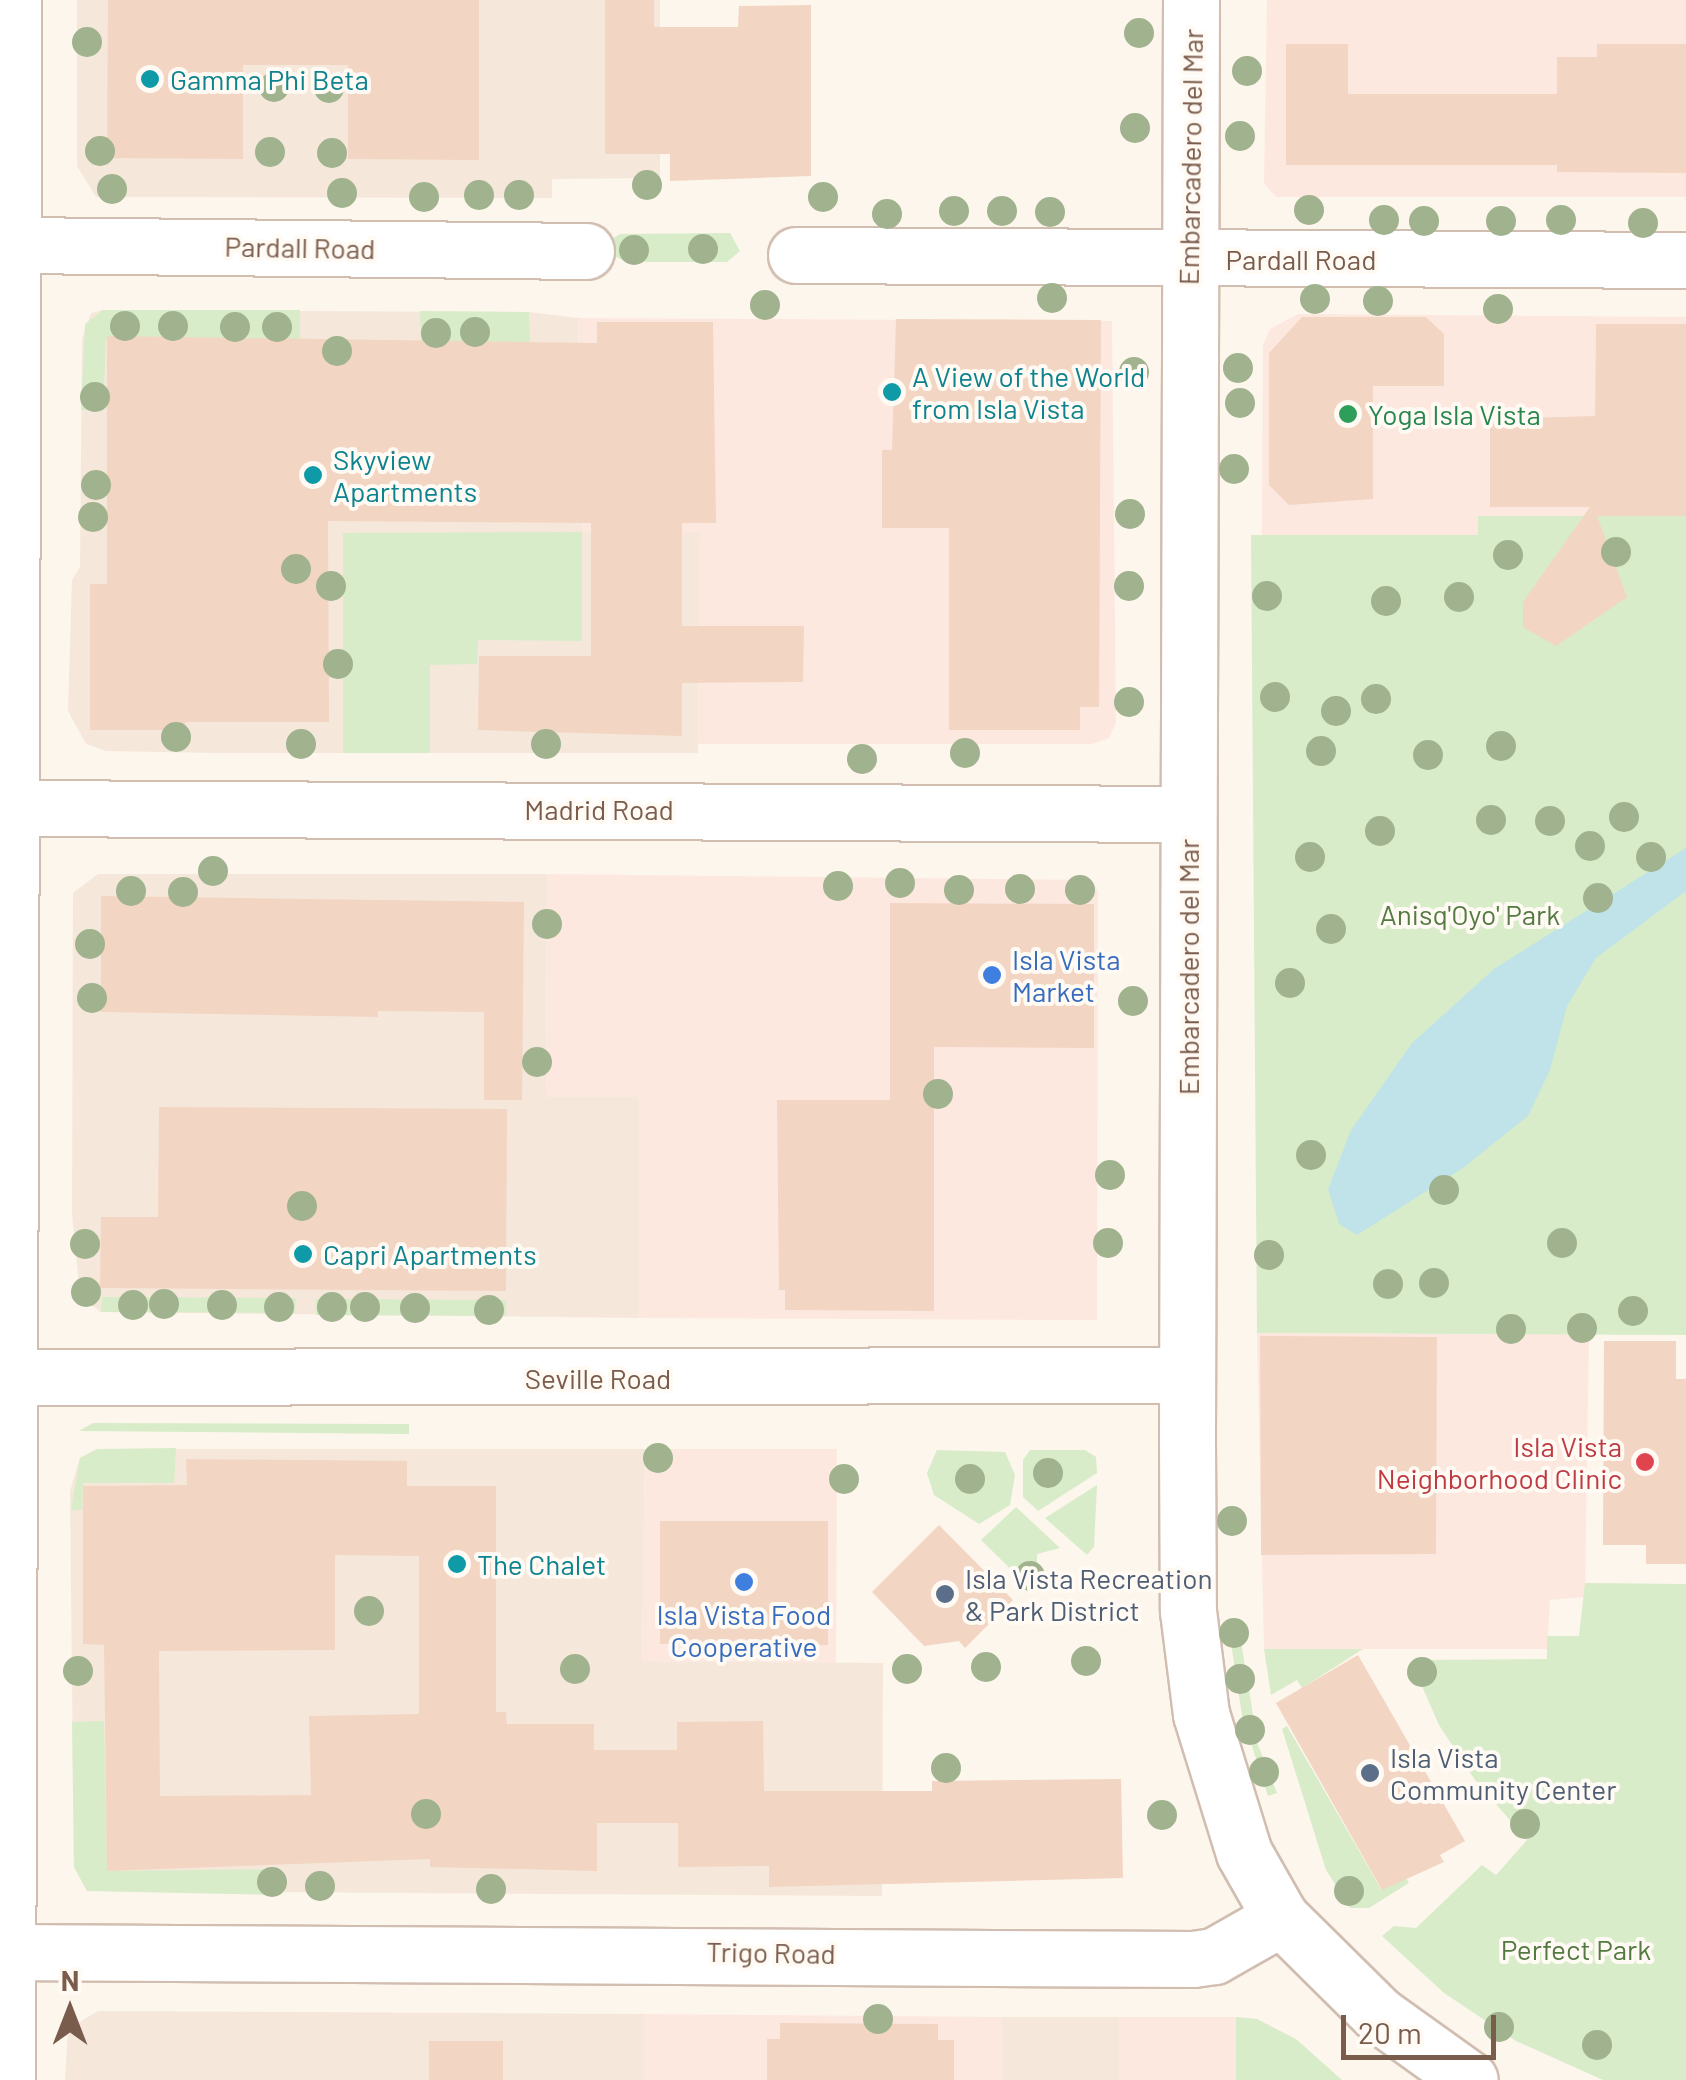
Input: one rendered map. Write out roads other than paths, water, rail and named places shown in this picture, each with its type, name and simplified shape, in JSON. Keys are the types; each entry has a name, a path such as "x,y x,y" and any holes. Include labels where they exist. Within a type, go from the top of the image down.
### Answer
{"street":[{"path":"7,2080 5,1482 10,1377 6,658 15,246 13,0"},
{"name":"Embarcadero del Mar","path":"1191,0 1188,1611 1201,1714 1244,1853 1281,1918"},
{"name":"Pardall Road","path":"15,246 586,252"},
{"name":"Pardall Road","path":"796,255 1686,260"},
{"name":"Madrid Road","path":"9,808 1188,814"},
{"name":"Seville Road","path":"10,1377 1187,1375"},
{"path":"1281,1918 1378,2014 1470,2080"},
{"name":"Trigo Road","path":"5,1952 1193,1959 1214,1956 1281,1918"}],"water":[{"path":"1686,848 1686,891 1596,958 1567,1006 1550,1070 1528,1116 1463,1168 1357,1235 1339,1224 1328,1189 1351,1130 1412,1043 1494,969"}],"place":[{"name":"Gamma Phi Beta","path":"150,79"},
{"name":"A View of the World from Isla Vista","path":"892,392"},
{"name":"Yoga Isla Vista","path":"1348,414"},
{"name":"Skyview Apartments","path":"313,475"},
{"name":"Isla Vista Market","path":"992,975"},
{"name":"Capri Apartments","path":"303,1254"},
{"name":"Isla Vista Neighborhood Clinic","path":"1645,1462"},
{"name":"The Chalet","path":"457,1564"},
{"name":"Isla Vista Food Cooperative","path":"744,1582"},
{"name":"Isla Vista Recreation & Park District","path":"945,1594"},
{"name":"Isla Vista Community Center","path":"1370,1773"}],"park label":[{"name":"Anisq'Oyo' Park","path":"1470,914"},
{"name":"Perfect Park","path":"1576,1949"}]}
